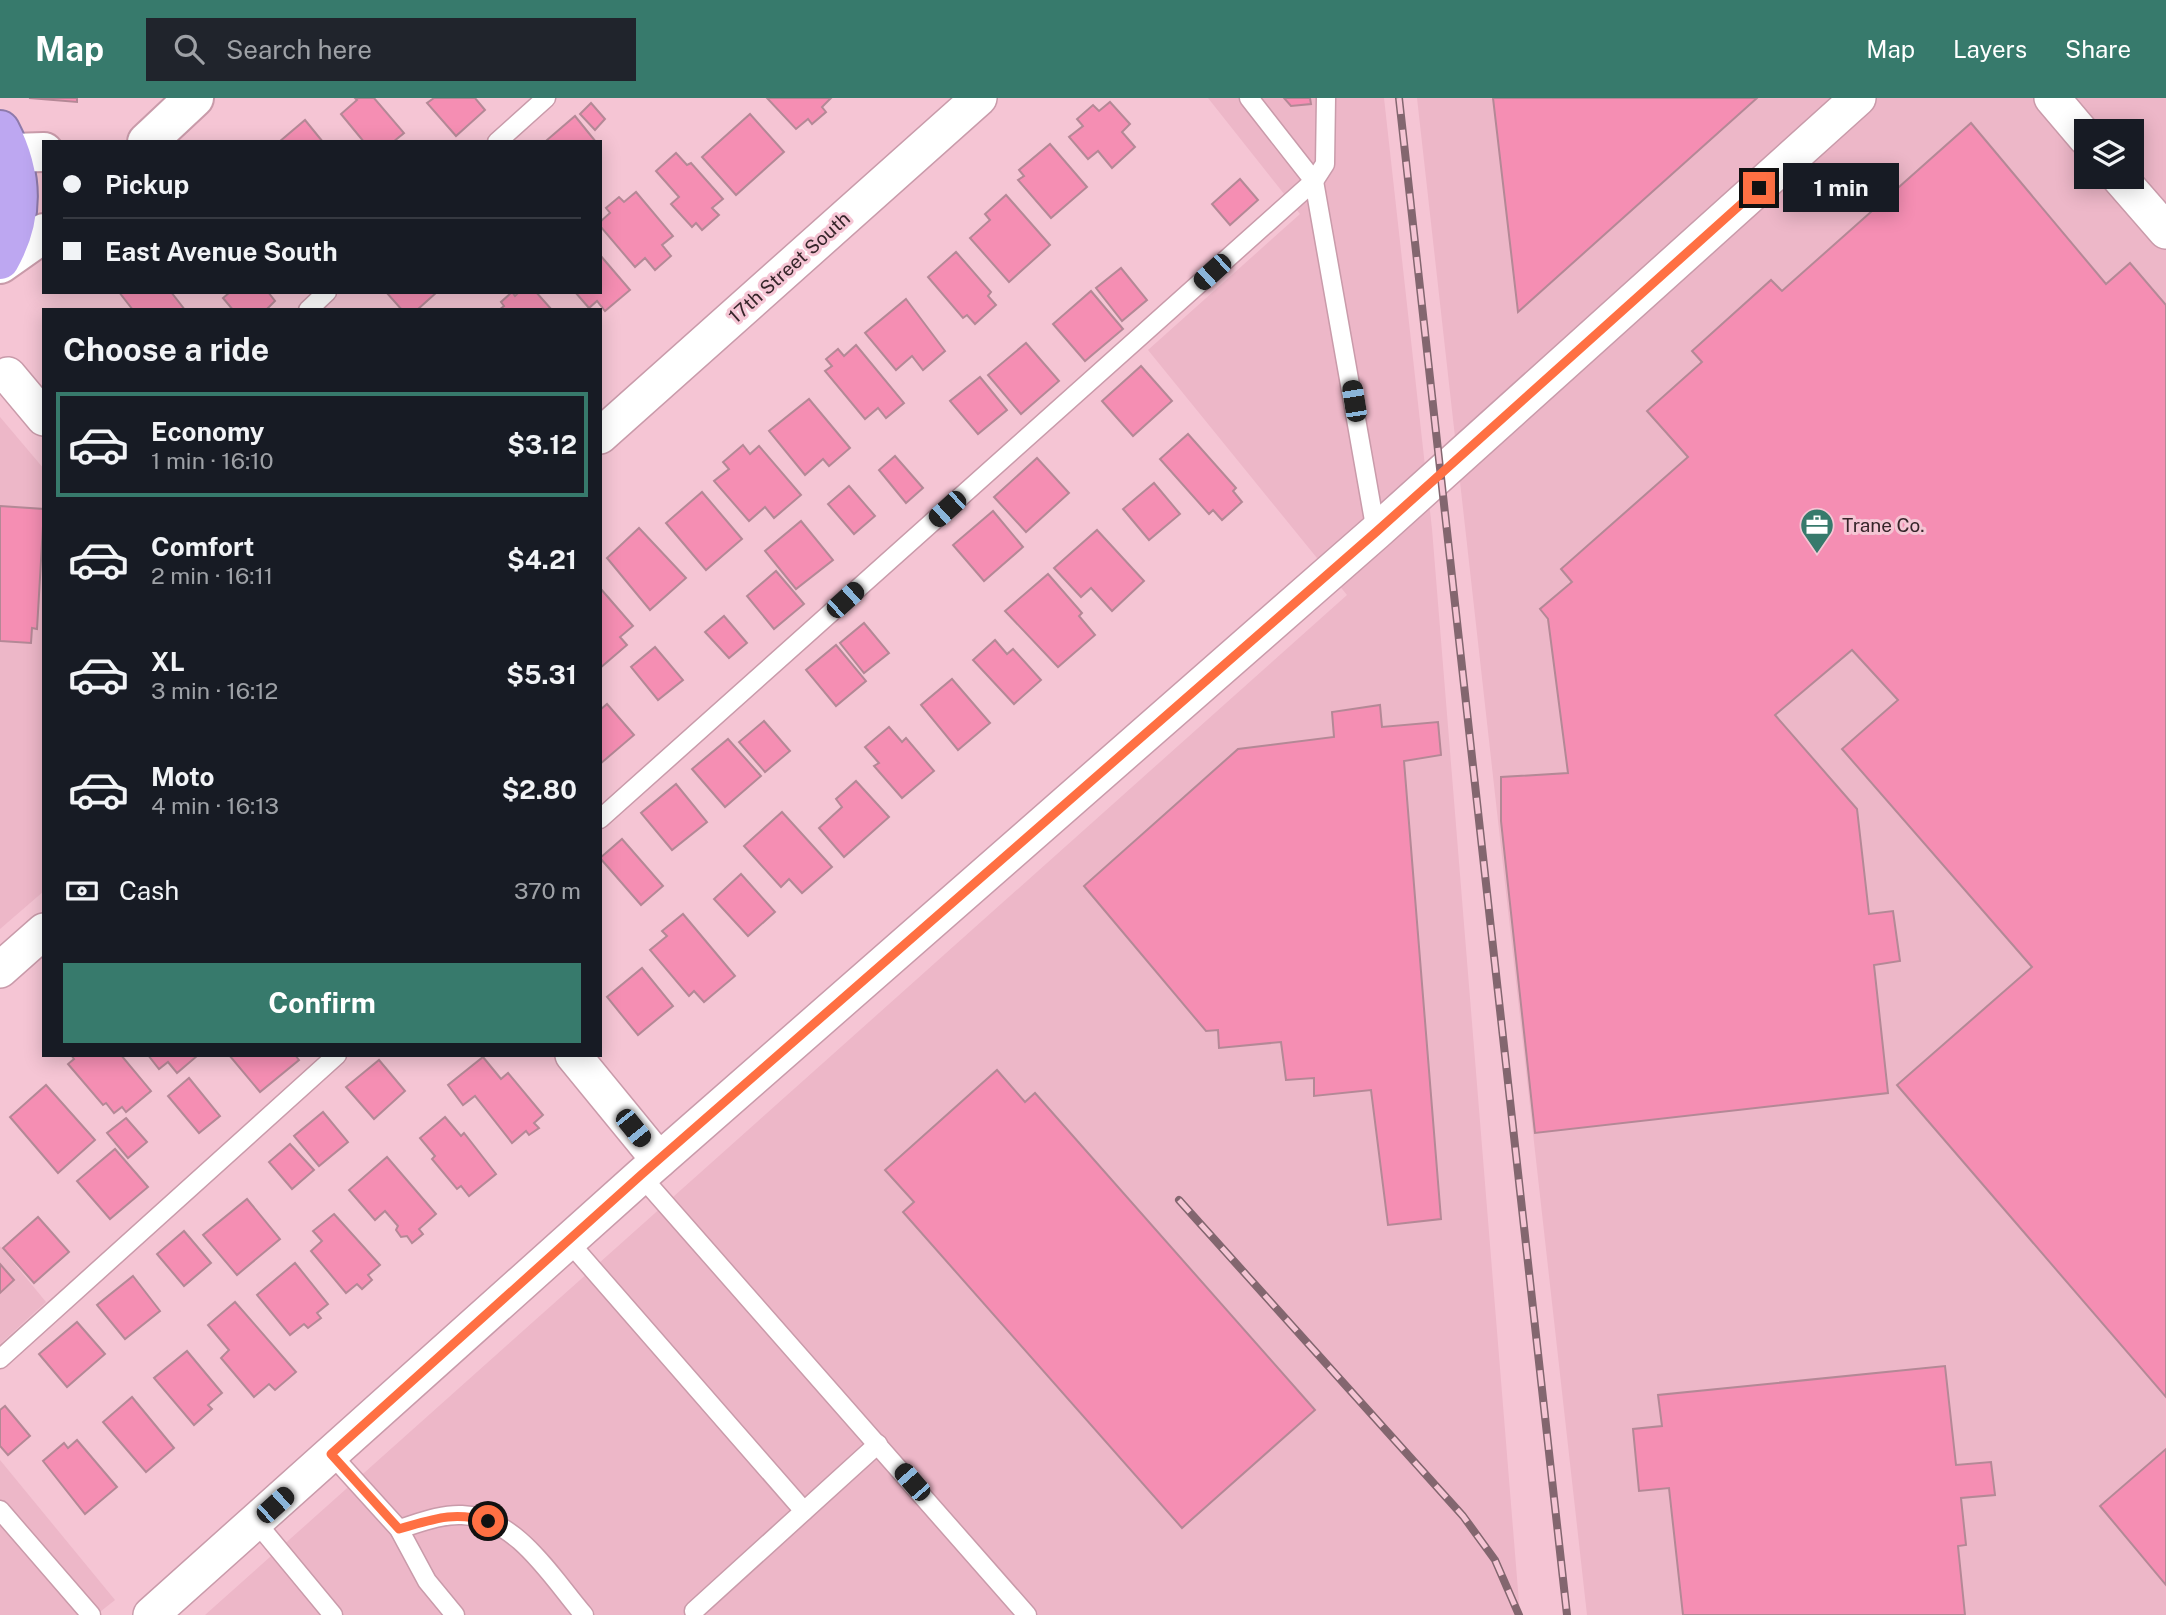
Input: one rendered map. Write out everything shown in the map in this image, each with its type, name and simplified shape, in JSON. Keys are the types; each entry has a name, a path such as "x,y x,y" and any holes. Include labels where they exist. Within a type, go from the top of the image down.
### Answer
{"highway":[{"path":"0,262 11,240 19,211 19,145"}],"street":[{"path":"144,138 194,98"},
{"name":"17th Street South","path":"602,434 979,98"},
{"path":"151,1615 650,1168 1376,532 1858,98"},
{"path":"2052,98 2074,124"},
{"path":"2129,189 2166,231"},
{"path":"0,262 42,234"},
{"path":"8,375 42,416"},
{"path":"0,970 42,933"},
{"path":"574,1057 650,1168"}],"lane":[{"path":"499,140 546,98"},
{"path":"1249,98 1314,181 1376,532"},
{"path":"602,817 1314,181 1325,164 1326,98"},
{"path":"310,308 325,294"},
{"path":"0,1359 335,1057"},
{"path":"650,1168 878,1444 1027,1615"},
{"path":"569,1242 804,1511"},
{"path":"694,1611 878,1444"},
{"path":"331,1454 399,1529 427,1581 455,1615"},
{"path":"0,1510 91,1615"},
{"path":"399,1529 447,1515 465,1514 505,1528 584,1615"},
{"path":"256,1522 333,1615"}],"shaded area":[{"path":"1208,98 1384,98 1432,529 1520,1615 205,1615 1347,595 1148,350 1300,214"},
{"name":"Trane Co.","path":"1417,98 2166,98 2166,1615 1587,1615"},
{"path":"0,417 42,467 42,893 0,929"},
{"path":"0,1246 46,1302 0,1344"},
{"path":"0,1460 115,1600 96,1615 0,1615"}],"building":[{"path":"29,98 77,98 77,102"},
{"path":"355,98 374,98 404,133 395,140 362,140 341,114 357,100"},
{"path":"434,98 475,98 485,110 456,136 427,103"},
{"path":"767,98 831,98 822,107 826,112 812,124 808,119 796,129"},
{"path":"1284,98 1310,98 1311,104 1291,106"},
{"path":"1493,98 1757,98 1518,312"},
{"path":"1110,102 1130,124 1122,132 1135,147 1112,168 1098,151 1088,159 1069,137 1083,126 1077,119 1093,105 1099,111"},
{"path":"591,103 605,119 595,130 580,114"},
{"path":"750,114 784,152 736,195 702,157"},
{"path":"575,116 594,140 547,140"},
{"path":"305,120 321,140 281,140"},
{"path":"1971,123 2106,284 2130,263 2166,305 2166,1397 1897,1085 2032,967 1842,749 1898,700 1852,650 1775,715 1857,809 1869,914 1893,911 1900,961 1874,965 1888,1093 1535,1133 1501,821 1501,777 1568,773 1548,619 1540,609 1572,582 1561,569 1688,457 1647,411 1702,362 1692,351 1771,280 1782,291"},
{"path":"1050,144 1087,187 1051,218 1018,180 1024,176 1019,170"},
{"path":"676,153 687,165 691,163 723,199 712,208 719,215 702,230 696,223 692,227 671,204 679,197 656,171"},
{"path":"1240,179 1258,200 1230,225 1212,204"},
{"path":"636,192 673,236 662,245 671,256 655,270 645,258 635,267 602,228 602,220 610,213 606,208 619,197 624,202"},
{"path":"1006,195 1050,245 1009,282 970,238 990,220 985,214"},
{"path":"956,252 991,292 988,296 996,305 975,324 967,315 963,318 928,277"},
{"path":"602,257 630,290 605,311 597,301 589,308 577,294 602,294"},
{"path":"1121,268 1147,300 1122,321 1096,288"},
{"path":"1091,291 1123,329 1085,361 1053,324"},
{"path":"121,294 173,294 183,308 131,308"},
{"path":"228,294 270,294 275,301 268,308 231,308 223,298"},
{"path":"388,294 435,294 419,308 400,308"},
{"path":"510,294 538,294 550,308 502,308 504,306 501,302"},
{"path":"906,299 945,351 923,370 912,356 896,370 865,333"},
{"path":"1026,343 1059,381 1021,414 988,375"},
{"path":"856,345 904,403 886,418 878,408 865,419 825,371 832,366 826,359 838,349 844,356"},
{"path":"1141,366 1172,401 1133,436 1102,401"},
{"path":"980,377 1007,410 978,434 950,401"},
{"path":"809,399 850,448 829,466 823,459 805,475 769,431"},
{"path":"1188,434 1236,488 1233,491 1242,502 1222,520 1213,510 1209,514 1160,459"},
{"path":"743,445 750,454 759,446 801,495 774,518 765,507 749,521 714,481 729,469 723,462"},
{"path":"895,456 923,488 906,503 879,470"},
{"path":"1037,458 1069,493 1026,532 994,497"},
{"path":"1154,483 1180,514 1149,540 1123,509"},
{"path":"849,486 875,516 854,534 828,504"},
{"path":"702,492 742,539 706,570 666,523"},
{"path":"0,506 42,509 37,629 32,628 31,643 0,641"},
{"path":"993,511 1023,547 984,581 953,545"},
{"path":"801,521 833,560 796,589 765,551"},
{"path":"639,528 686,578 650,610 607,558"},
{"path":"1097,530 1144,581 1112,611 1091,588 1081,597 1054,568"},
{"path":"776,571 804,604 774,629 747,596"},
{"path":"1048,574 1082,613 1079,616 1095,635 1058,667 1005,611"},
{"path":"602,590 633,626 620,637 627,645 602,666"},
{"path":"724,616 747,643 729,658 705,632"},
{"path":"864,623 889,653 864,673 840,643"},
{"path":"995,640 1007,654 1013,649 1041,680 1014,704 973,660"},
{"path":"836,645 866,681 836,706 806,670"},
{"path":"655,647 683,680 658,700 631,667"},
{"path":"952,679 990,723 958,750 921,705"},
{"path":"607,704 634,735 602,762 602,708"},
{"path":"1380,705 1382,727 1438,722 1441,755 1404,761 1441,1219 1388,1225 1371,1090 1314,1096 1314,1078 1286,1080 1281,1042 1219,1048 1218,1030 1206,1031 1084,886 1238,749 1334,737 1332,712"},
{"path":"764,721 790,751 765,772 739,742"},
{"path":"889,727 902,742 906,738 934,771 902,798 874,766 879,763 865,747"},
{"path":"728,739 761,776 725,807 692,769"},
{"path":"856,781 889,817 844,857 819,828 842,807 836,799"},
{"path":"676,784 707,822 672,850 641,813"},
{"path":"782,812 832,867 802,893 789,879 781,887 744,846"},
{"path":"622,839 663,886 641,905 602,860 602,856"},
{"path":"741,874 775,912 748,936 714,899"},
{"path":"683,914 735,976 704,1002 694,991 689,996 650,950 667,936 662,931"},
{"path":"642,968 673,1006 638,1035 607,997"},
{"path":"72,1057 123,1057 151,1091 126,1112 122,1107 114,1113 106,1103 103,1105 68,1064 74,1059"},
{"path":"150,1057 196,1057 177,1073 168,1062 159,1069"},
{"path":"231,1057 297,1057 299,1060 260,1092"},
{"path":"483,1057 501,1079 508,1073 543,1115 534,1123 539,1128 529,1135 526,1131 512,1143 475,1096 463,1105 448,1085"},
{"path":"379,1060 405,1091 374,1119 346,1087"},
{"path":"997,1070 1025,1102 1035,1093 1315,1410 1182,1528 903,1212 914,1202 885,1170"},
{"path":"189,1078 220,1116 199,1133 168,1096"},
{"path":"46,1085 95,1140 58,1173 10,1117"},
{"path":"323,1112 348,1142 319,1166 294,1136"},
{"path":"445,1117 461,1136 464,1133 496,1174 469,1196 461,1186 457,1189 432,1159 435,1156 420,1138"},
{"path":"126,1118 147,1142 128,1158 107,1133"},
{"path":"290,1144 314,1170 292,1189 269,1162"},
{"path":"115,1149 148,1187 110,1219 77,1181"},
{"path":"387,1157 436,1214 419,1229 423,1234 412,1243 407,1236 401,1237 396,1230 398,1226 385,1211 375,1220 349,1190"},
{"path":"247,1199 280,1239 237,1275 203,1235"},
{"path":"334,1214 380,1265 368,1275 372,1280 362,1289 357,1284 346,1293 311,1251 322,1241 313,1231"},
{"path":"38,1217 69,1252 34,1283 3,1248"},
{"path":"184,1231 211,1263 184,1286 157,1254"},
{"path":"295,1263 328,1304 317,1313 321,1318 308,1328 304,1324 290,1335 257,1295"},
{"path":"0,1264 14,1280 0,1293"},
{"path":"133,1276 160,1311 125,1339 97,1305"},
{"path":"235,1302 296,1372 275,1390 269,1384 254,1397 221,1358 229,1350 208,1325"},
{"path":"77,1322 105,1354 67,1387 39,1354"},
{"path":"187,1351 222,1393 208,1405 212,1409 194,1425 154,1378"},
{"path":"1945,1366 1956,1465 1991,1462 1995,1495 1961,1498 1966,1545 1958,1546 1965,1615 1683,1615 1669,1488 1639,1491 1633,1429 1662,1426 1658,1395"},
{"path":"132,1397 174,1448 146,1472 103,1422"},
{"path":"5,1406 30,1436 8,1455 0,1446 0,1410"},
{"path":"77,1440 117,1487 85,1514 43,1461 64,1443 68,1448"},
{"path":"2166,1449 2166,1585 2100,1506"}],"railway":[{"path":"1399,98 1567,1615"},
{"path":"1179,1200 1463,1516 1495,1560 1519,1615"}],"place":[{"name":"Trane Co.","path":"1817,555"}],"route":[{"path":"488,1521 465,1514 447,1515 399,1529 331,1454 641,1175 1376,532 1759,188"}]}
